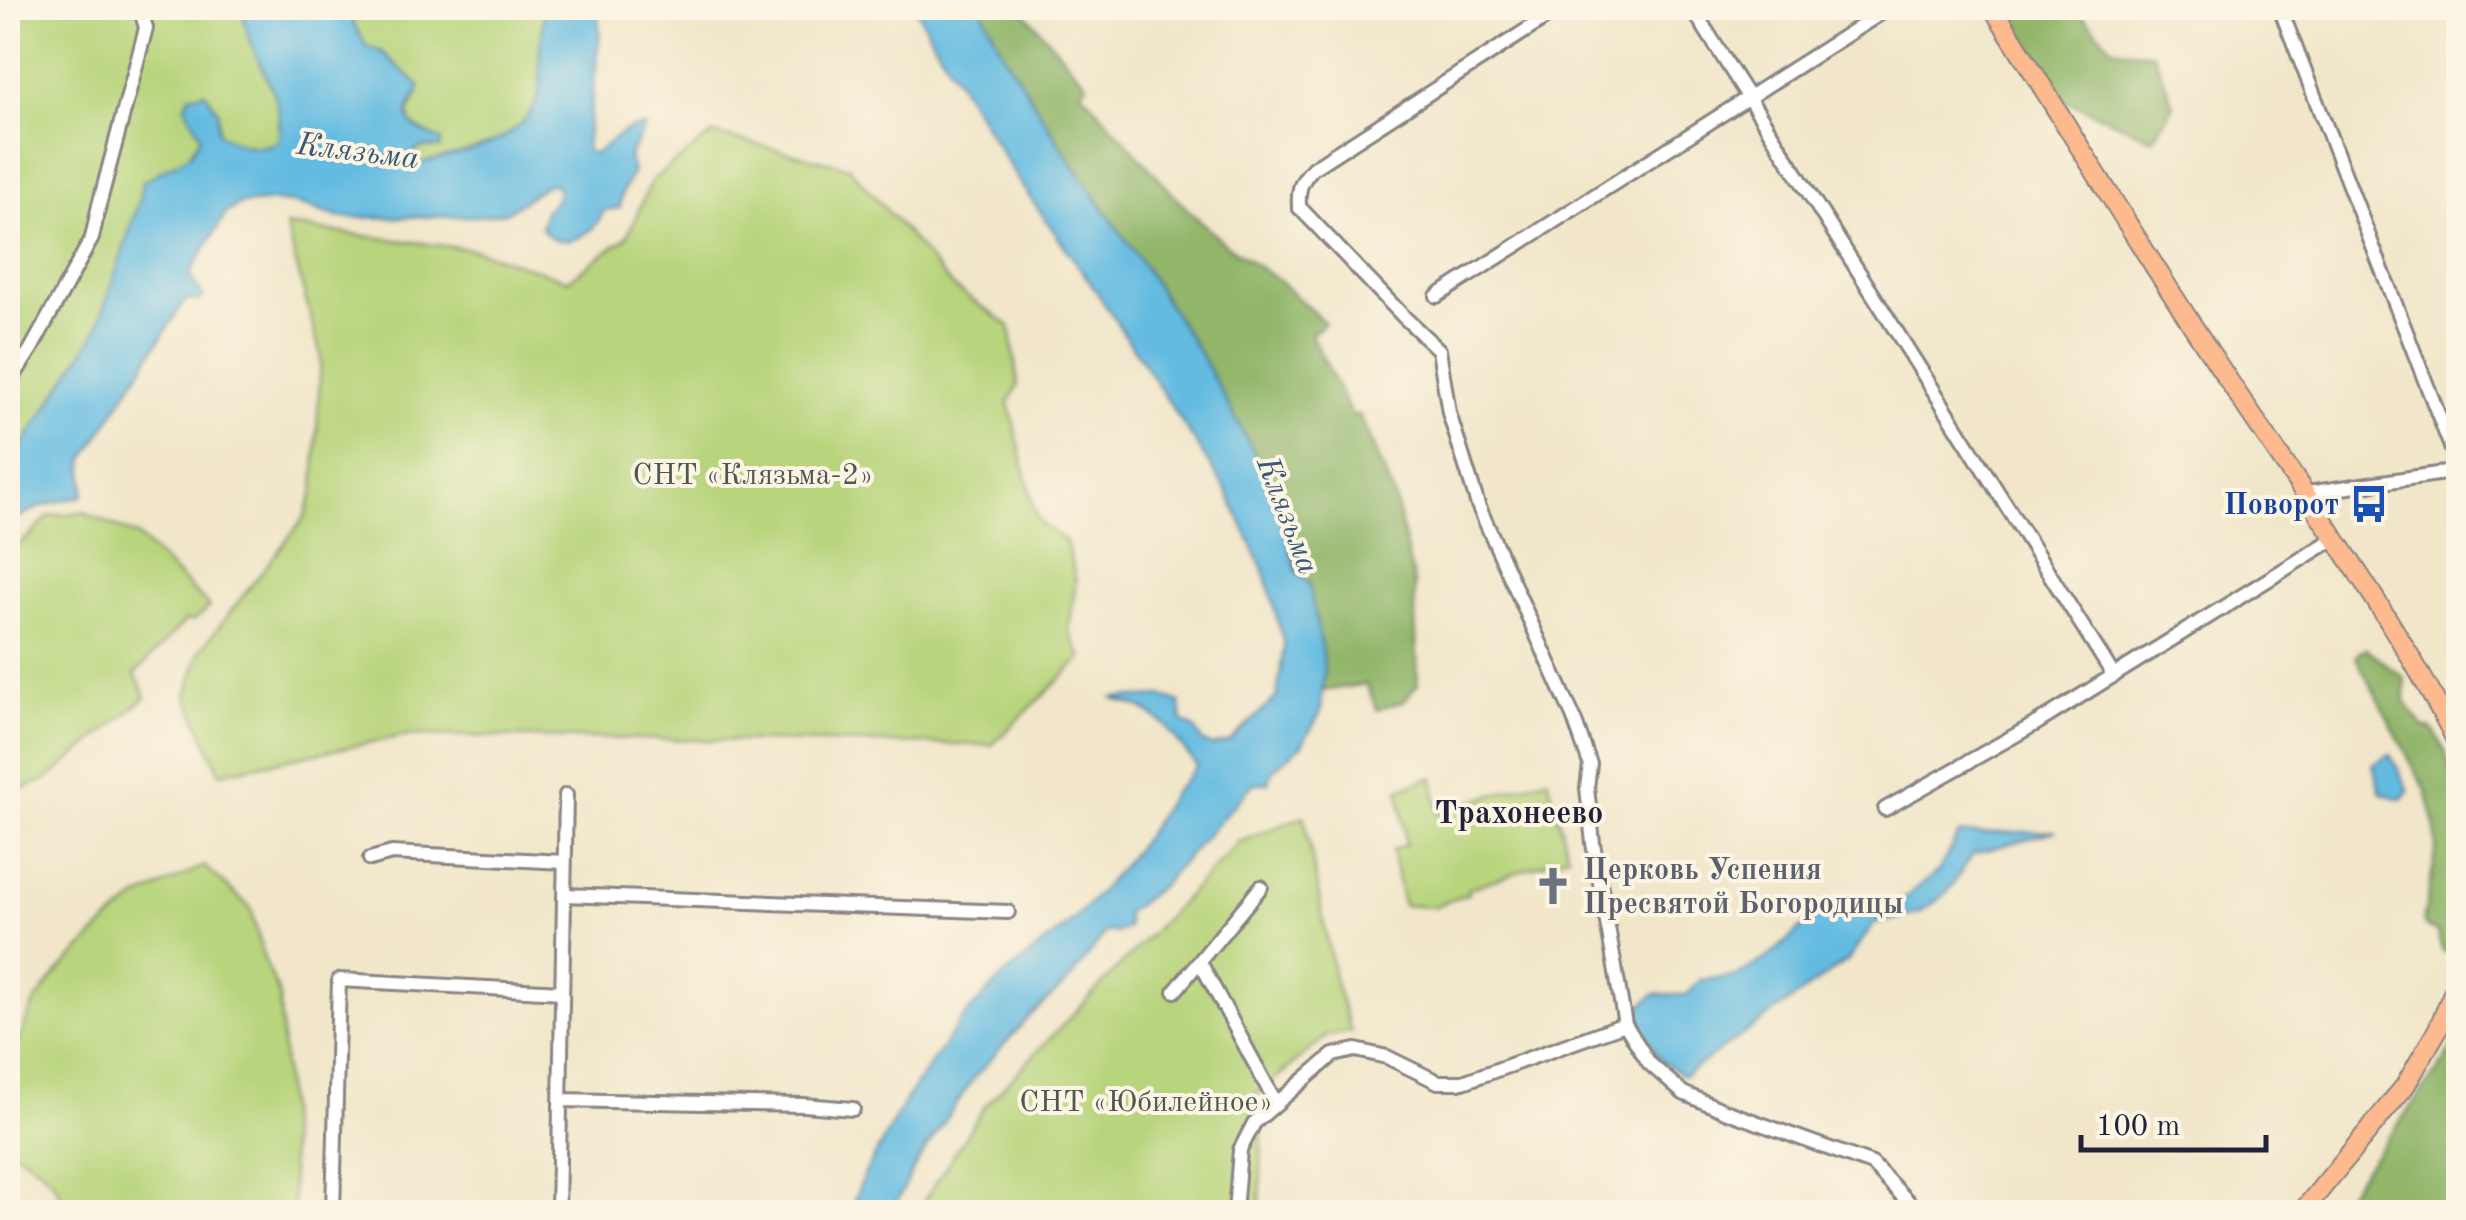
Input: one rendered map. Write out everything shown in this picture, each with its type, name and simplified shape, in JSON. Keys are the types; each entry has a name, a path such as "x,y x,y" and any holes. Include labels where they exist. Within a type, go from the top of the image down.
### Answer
{"main road":[{"path":"1993,8 2215,361 2335,538 2434,696 2458,744"},
{"path":"2302,1212 2405,1086 2438,1029 2458,981"}],"street":[{"path":"8,384 32,350 92,238 146,28 136,8"},
{"path":"1561,8 1313,168 1298,189 1300,208 1439,350 1448,413 1478,506 1573,716 1590,764 1586,788 1593,844 1625,1024 1649,1063 1683,1092 1872,1164 1918,1212"},
{"path":"1692,8 2114,676"},
{"path":"1437,296 1889,8"},
{"path":"2280,8 2458,468 2307,494"},
{"path":"1885,808 2114,676 2335,538"},
{"path":"558,1212 566,795"},
{"path":"370,860 392,853 564,862"},
{"path":"1175,991 1260,886"},
{"path":"564,895 1008,912"},
{"path":"1200,962 1276,1103"},
{"path":"333,1212 339,980 562,992"},
{"path":"1235,1212 1240,1150 1254,1123 1334,1055 1356,1050 1387,1057 1438,1082 1463,1082 1625,1024"},
{"path":"560,1100 852,1109"}],"green space":[{"path":"8,8 243,8 280,124 278,143 247,146 218,134 218,111 185,106 202,136 190,155 142,183 96,333 26,440 8,457"},
{"path":"341,8 544,8 540,88 531,112 519,126 487,145 406,164 408,155 423,147 439,148 441,141 413,124 410,113 418,94 382,52 366,47"},
{"path":"981,8 1021,8 1087,84 1081,91 1181,203 1225,244 1278,280 1325,323 1311,334 1352,416 1359,414 1395,498 1414,583 1418,684 1404,701 1377,710 1366,684 1322,691 1324,662 1276,499 1257,458 1203,359 1073,165 1003,53"},
{"path":"2006,8 2075,8 2113,48 2153,54 2174,105 2153,139 2064,100"},
{"name":"СНТ «Клязьма-2»","path":"713,134 849,167 953,287 1010,326 1018,385 1009,403 1034,509 1042,525 1066,541 1076,581 1069,631 1082,658 992,745 407,735 220,773 187,696 199,652 304,518 314,491 321,356 286,226 476,250 568,280 627,237 652,180"},
{"path":"84,512 137,536 210,607 193,621 186,620 135,674 146,697 48,779 8,794 8,554 49,516"},
{"path":"2366,649 2402,676 2405,702 2424,727 2435,733 2445,750 2458,796 2458,936 2448,953 2442,950 2437,932 2423,921 2436,853 2435,825 2426,791 2356,657"},
{"path":"1433,777 1438,812 1548,778 1568,855 1467,889 1468,894 1433,907 1403,905 1392,850 1406,845 1399,789"},
{"name":"СНТ «Юбилейное»","path":"1304,816 1335,983 1351,1032 1328,1035 1257,1094 1262,1133 1260,1212 917,1212 984,1107 1239,842"},
{"path":"204,866 251,908 264,959 279,994 294,1212 64,1212 52,1181 8,1147 8,1058 33,1005 55,975 109,921 138,898"},
{"path":"2458,1034 2458,1212 2333,1212 2446,1059"}],"water":[{"name":"Клязьма","path":"243,8 341,8 366,46 382,52 420,86 409,108 410,121 441,140 440,148 423,147 408,155 406,163 414,165 487,145 519,126 539,94 544,8 597,8 600,34 586,149 592,155 623,133 645,127 629,157 633,172 622,193 620,208 604,210 597,223 583,235 560,240 552,238 541,226 545,211 557,198 554,184 546,185 507,212 482,216 341,218 298,204 241,204 227,212 192,270 191,278 204,297 183,303 85,458 83,496 34,509 8,525 8,457 26,440 96,333 140,199 142,182 190,155 201,136 185,106 190,95 205,92 218,111 218,133 254,147 278,142 277,106 251,42"},
{"path":"916,8 981,8 1003,53 1073,165 1203,359 1276,499 1297,574 1309,583 1324,662 1321,712 1301,746 1273,770 1268,783 1254,783 1162,885 1126,913 1128,927 1116,933 1107,931 1068,982 1031,1015 973,1079 916,1164 892,1212 850,1212 863,1177 905,1101 961,1020 1005,975 1076,918 1120,869 1172,794 1197,766 1165,725 1144,709 1112,698 1161,696 1180,703 1182,721 1194,728 1203,742 1213,746 1229,742 1277,697 1284,645 1266,576 1227,491 1018,180"},
{"path":"2390,754 2409,791 2402,799 2381,793 2373,764"},
{"path":"2056,831 1973,854 1947,893 1920,913 1874,924 1848,960 1684,1076 1662,1061 1641,1028 1637,1009 1655,994 1687,995 1700,980 1737,976 1771,955 1810,920 1863,900 1900,902 1939,870 1958,834"}],"place":[{"name":"Поворот","path":"2369,504"},
{"name":"Церковь Успения Пресвятой Богородицы","path":"1553,886"}],"district":[{"name":"Трахонеево","path":"1519,812"}]}
